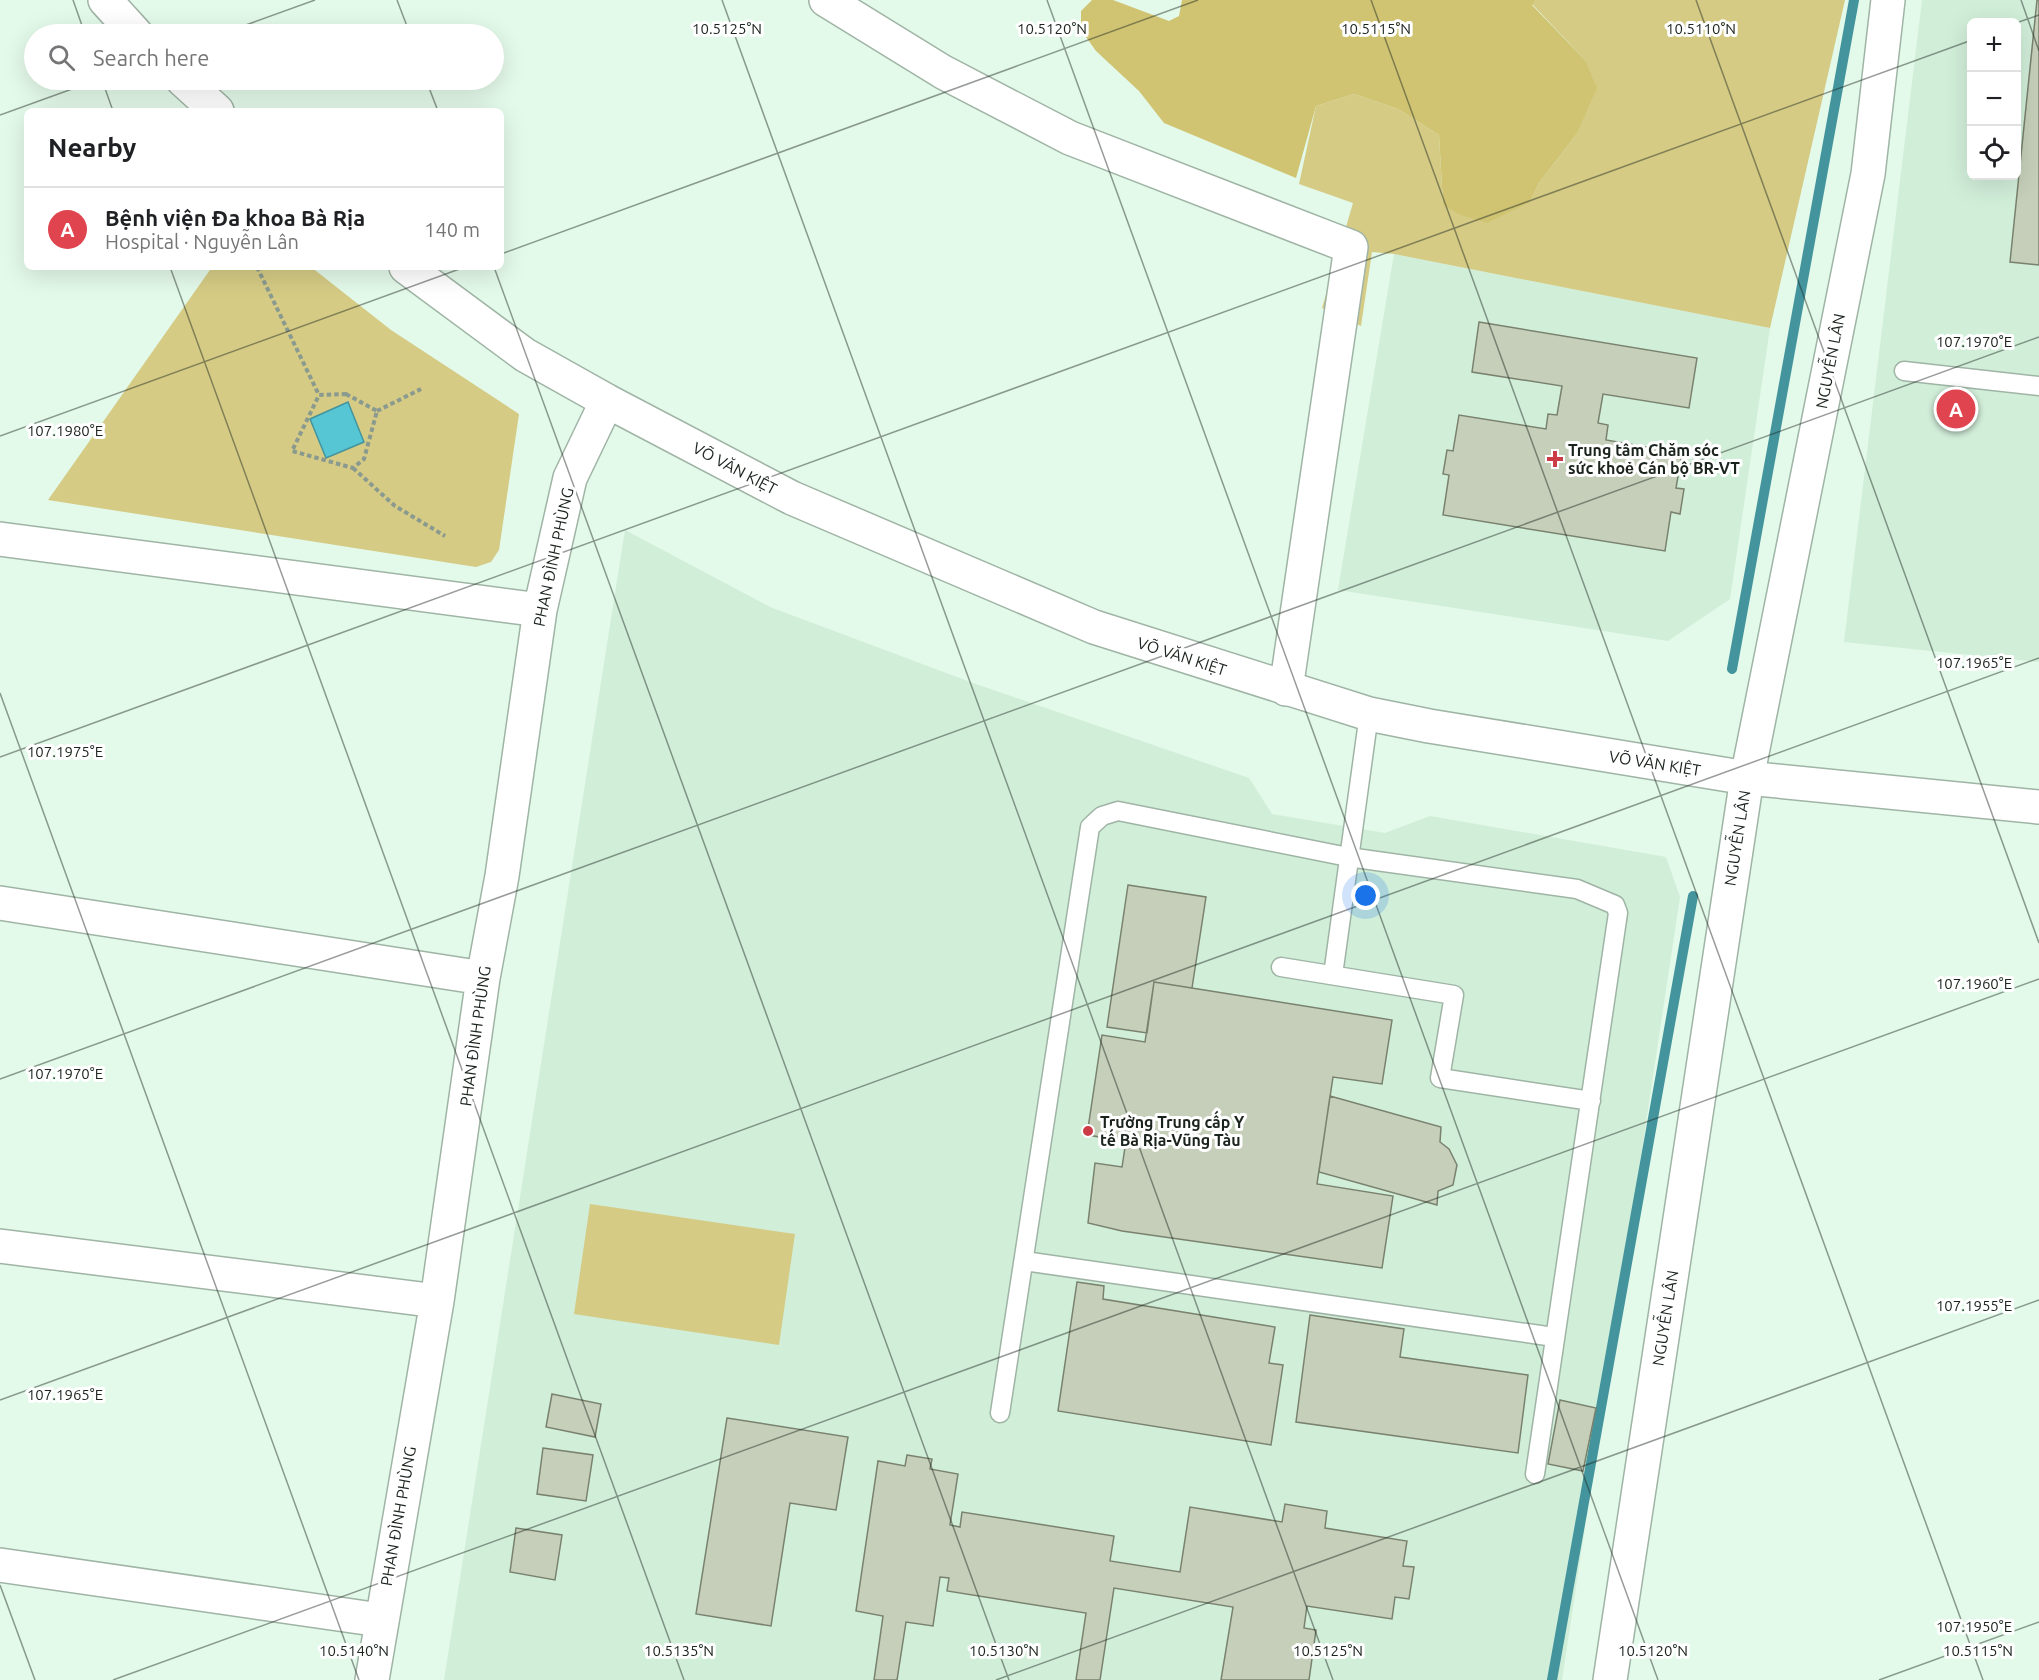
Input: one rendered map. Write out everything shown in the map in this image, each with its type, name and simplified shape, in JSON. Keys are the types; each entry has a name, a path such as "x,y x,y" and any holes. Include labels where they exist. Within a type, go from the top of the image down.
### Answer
{"street":[{"path":"105,0 127,24"},
{"path":"826,0 943,72 1070,138 1351,246 1286,689"},
{"name":"NGUYỄN LÂN","path":"1610,1680 1746,778 1868,174 1888,0"},
{"path":"194,90 214,108"},
{"name":"VÕ VĂN KIỆT","path":"410,270 525,355 607,402 792,498 1094,627 1369,714 1746,778 2039,807"},
{"name":"PHAN ĐÌNH PHÙNG","path":"372,1680 380,1620 437,1301 483,978 502,876 540,610 570,478 607,402"},
{"path":"0,539 540,610"},
{"path":"0,903 483,978"},
{"path":"0,1246 437,1301"},
{"path":"0,1565 380,1620"}],"lane":[{"path":"1904,371 2039,386"},
{"path":"1333,975 1369,714"},
{"path":"1000,1413 1090,827 1102,816 1118,811 1348,857 1577,889 1615,904 1618,913 1535,1474"},
{"path":"1281,966 1454,995 1440,1078 1591,1101"},
{"path":"1024,1261 1554,1337"}],"path":[{"path":"258,270 319,395"},
{"path":"353,468 364,459 377,411 421,389"},
{"path":"319,395 346,394 377,411"},
{"path":"319,395 292,451 353,468 395,506 445,536"}],"shaded area":[{"path":"1092,0 1113,0 1169,21 1179,16 1182,0 1536,0 1532,5 1585,60 1597,88 1576,135 1539,183 1530,202 1487,223 1458,214 1443,204 1439,135 1398,109 1354,94 1316,106 1296,178 1164,123 1139,91 1096,51 1081,30 1081,11"},
{"path":"1536,0 1845,0 1770,328 1394,254 1372,252 1361,326 1322,308 1353,203 1299,184 1316,106 1354,94 1398,109 1439,135 1443,204 1530,202 1539,183 1576,135 1585,60 1532,4"},
{"path":"1922,0 2039,0 2039,662 1844,642"},
{"name":"Trung tâm Chăm sóc sức khoẻ Cán bộ BR-VT","path":"1394,254 1770,328 1730,599 1668,641 1338,590"},
{"path":"210,270 315,270 391,330 519,414 499,550 491,562 476,567 48,500"},
{"name":"Trường Trung cấp Y tế Bà Rịa-Vũng Tàu","path":"625,530 770,607 973,683 1249,778 1272,814 1385,833 1430,816 1666,857 1680,897 1562,1680 444,1680"},
{"path":"590,1204 795,1234 779,1345 574,1314"}],"water":[{"path":"348,402 364,442 326,458 310,419"}],"building":[{"path":"2037,0 2039,0 2039,265 2010,262 2018,180 2021,180 2021,155"},
{"path":"1479,322 1697,358 1689,408 1603,394 1598,423 1608,425 1606,440 1682,453 1676,488 1684,489 1680,514 1671,512 1665,551 1443,515 1449,475 1443,474 1447,450 1453,451 1459,415 1546,429 1548,414 1557,415 1562,386 1472,372"},
{"path":"1128,885 1206,897 1192,988 1154,982 1147,1033 1107,1027"},
{"path":"1154,982 1392,1020 1382,1084 1333,1077 1317,1184 1393,1196 1382,1268 1122,1231 1088,1223 1095,1163 1122,1167 1126,1141 1087,1135 1102,1035 1145,1042"},
{"path":"1330,1096 1441,1127 1440,1142 1449,1149 1457,1165 1453,1185 1438,1191 1437,1205 1319,1172"},
{"path":"1077,1282 1104,1286 1103,1299 1275,1327 1269,1363 1283,1365 1271,1445 1058,1411"},
{"path":"1310,1315 1404,1329 1400,1357 1528,1375 1518,1453 1296,1422"},
{"path":"552,1394 601,1404 595,1437 546,1427"},
{"path":"1560,1400 1596,1408 1583,1471 1548,1464"},
{"path":"727,1418 848,1437 836,1510 790,1503 771,1626 696,1614"},
{"path":"543,1448 593,1455 586,1501 537,1494"},
{"path":"907,1455 932,1459 930,1469 958,1474 950,1525 960,1527 962,1512 1114,1536 1110,1561 1180,1572 1190,1507 1282,1522 1285,1504 1327,1511 1325,1528 1407,1541 1403,1566 1414,1567 1409,1599 1395,1597 1392,1619 1307,1606 1304,1628 1316,1630 1309,1680 1221,1680 1233,1607 1114,1588 1100,1680 1076,1680 1086,1613 947,1591 949,1578 940,1577 933,1626 906,1622 897,1680 874,1680 883,1616 856,1611 878,1461 905,1466"},
{"path":"516,1528 562,1535 555,1580 510,1572"}],"waterway":[{"path":"1732,669 1854,0"},
{"path":"1552,1680 1693,896"}],"place":[{"name":"Bệnh viện Đa khoa Bà Rịa","path":"1956,409"},
{"name":"Trung tâm Chăm sóc sức khoẻ Cán bộ BR-VT","path":"1555,459"},
{"name":"Trường Trung cấp Y tế Bà Rịa-Vũng Tàu","path":"1088,1131"}]}
